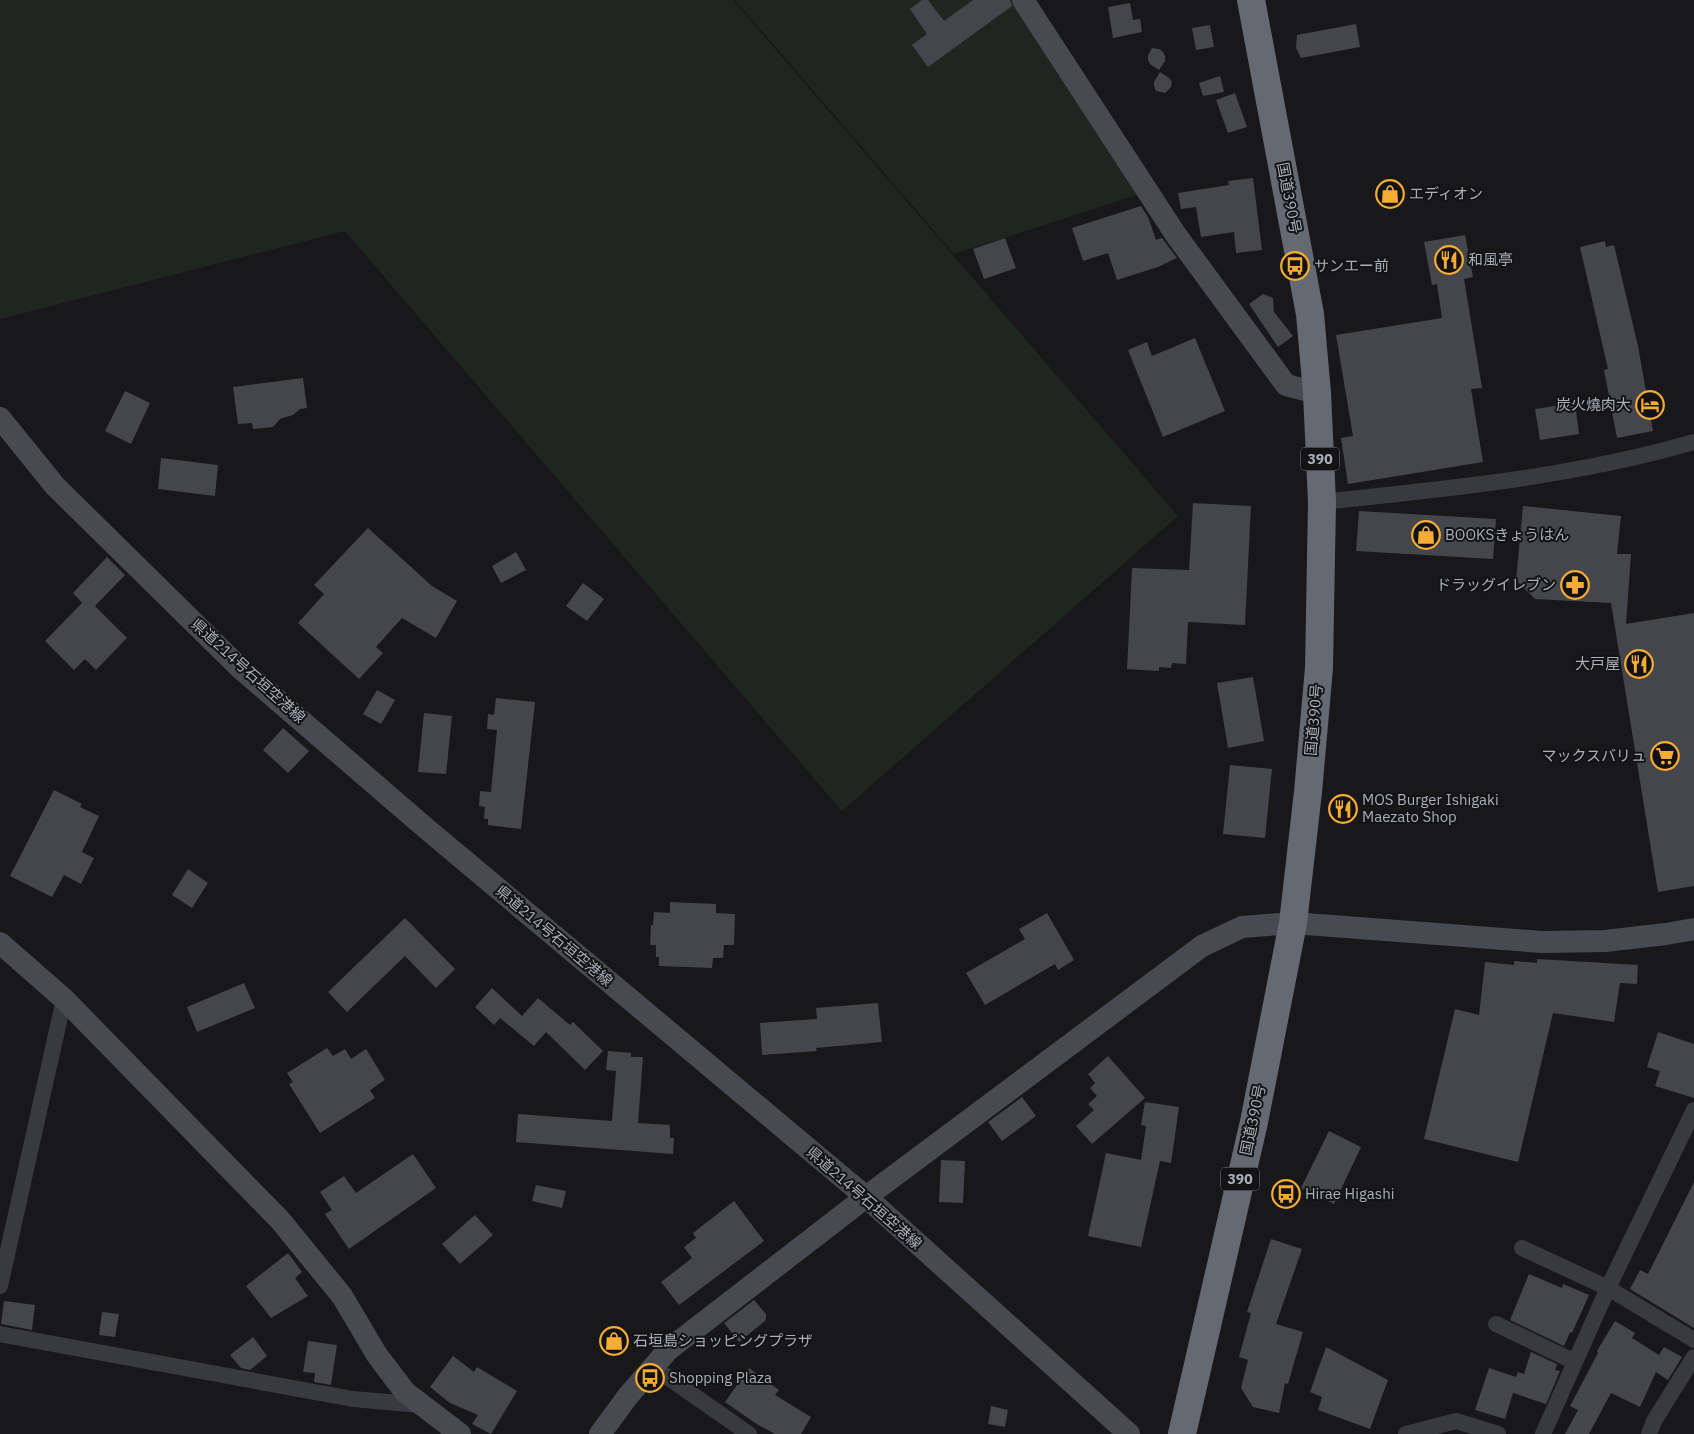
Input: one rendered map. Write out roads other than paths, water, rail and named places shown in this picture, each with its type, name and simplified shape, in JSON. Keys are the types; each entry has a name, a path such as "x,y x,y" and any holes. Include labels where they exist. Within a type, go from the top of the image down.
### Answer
{"highway":[{"name":"国道390号","path":"1182,1434 1254,1122 1293,923 1308,792 1319,668 1322,502 1317,393 1310,314 1251,0"}],"street":[{"path":"1024,0 1176,235 1286,385 1317,393"},
{"name":"県道214号石垣空港線","path":"0,418 54,486 240,668 428,830 866,1197 1129,1434"},
{"path":"1322,502 1408,493 1559,472 1662,452 1694,442"},
{"path":"600,1434 628,1396 668,1350 866,1197 1202,946 1242,927 1293,923 1542,942 1605,941 1694,929"},
{"path":"0,943 64,999 280,1220 342,1296 377,1355 405,1392 460,1434"},
{"path":"0,1286 64,999"},
{"path":"1543,1434 1608,1288 1694,1110"},
{"path":"1522,1248 1608,1288 1694,1340"},
{"path":"1496,1324 1575,1362"},
{"path":"0,1334 353,1399 422,1405"},
{"path":"1649,1434 1654,1421 1694,1357"},
{"path":"653,1367 749,1434"},
{"path":"1406,1434 1456,1421 1498,1434"}],"place":[{"name":"エディオン","path":"1390,194"},
{"name":"和風亭","path":"1449,260"},
{"name":"サンエー前","path":"1295,266"},
{"name":"炭火燒肉大","path":"1650,405"},
{"name":"BOOKSきょうはん","path":"1426,535"},
{"name":"ドラッグイレブン","path":"1575,585"},
{"name":"大戸屋","path":"1639,664"},
{"name":"マックスバリュ","path":"1665,756"},
{"name":"MOS Burger Ishigaki Maezato Shop","path":"1343,809"},
{"name":"Hirae Higashi","path":"1286,1194"},
{"name":"石垣島ショッピングプラザ","path":"614,1341"},
{"name":"Shopping Plaza","path":"650,1378"}]}
